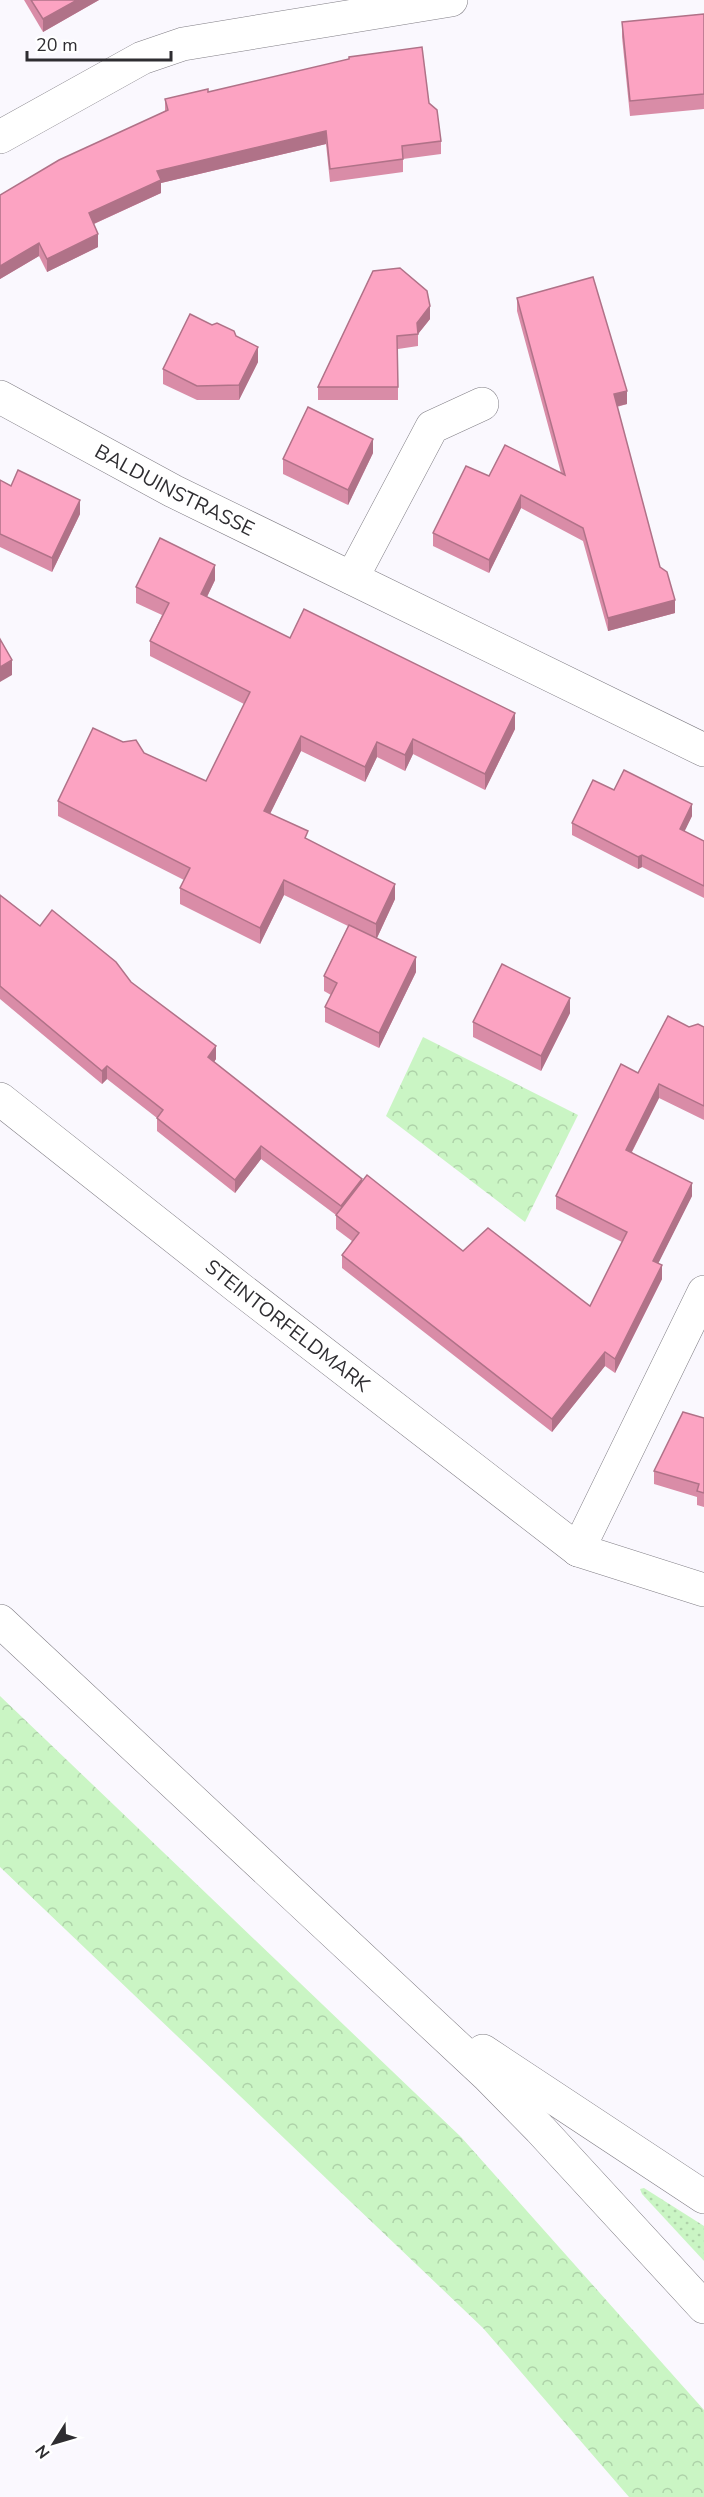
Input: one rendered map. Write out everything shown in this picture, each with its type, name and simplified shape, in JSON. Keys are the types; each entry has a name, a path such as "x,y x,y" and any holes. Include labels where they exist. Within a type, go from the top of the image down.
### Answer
{"main road":[{"path":"0,137 142,58 183,44 450,0"},
{"name":"BALDUINSTRASSE","path":"0,397 173,491 704,750"},
{"path":"352,578 432,427 483,404"},
{"name":"STEINTORFELDMARK","path":"0,1099 239,1288 578,1550 704,1590"},
{"path":"578,1550 704,1292"},
{"path":"0,1621 411,2002 540,2129 704,2307"},
{"path":"411,2002 704,2197"}],"green space":[{"path":"423,1037 578,1115 525,1222 386,1116"},
{"path":"0,1696 461,2137 704,2410 704,2497 629,2497 483,2328 0,1867"},
{"path":"644,2188 704,2226 704,2261 642,2194 640,2189"}],"building":[{"path":"31,0 77,0 43,19"},
{"path":"704,14 704,94 630,101 622,22"},
{"path":"422,47 429,103 437,110 441,141 402,146 403,159 330,169 326,131 157,171 161,180 89,213 98,234 47,259 39,243 0,266 0,195 59,160 168,110 165,99 208,89 208,92 349,59 349,57"},
{"path":"400,268 427,291 430,306 417,323 418,334 397,336 398,387 318,387 373,271"},
{"path":"593,277 627,391 614,394 660,567 667,572 675,600 608,618 583,528 521,495 489,560 433,533 466,466 489,476 505,445 565,475 517,298"},
{"path":"190,314 212,325 217,323 234,331 236,336 258,347 239,385 197,386 163,369"},
{"path":"308,407 373,439 348,490 283,459"},
{"path":"18,470 80,500 52,558 0,534 0,480 11,486"},
{"path":"160,538 215,565 201,594 290,638 304,609 515,713 485,774 413,739 405,755 377,742 365,767 301,736 264,811 308,831 305,838 395,884 376,924 284,880 260,928 180,888 190,868 58,801 93,728 123,742 136,740 144,753 206,781 250,692 150,641 169,603 136,587"},
{"path":"0,639 12,660 0,667"},
{"path":"624,770 692,804 680,829 704,841 704,886 642,855 638,857 572,823 593,780 614,790"},
{"path":"0,895 40,926 52,910 116,962 131,982 216,1046 208,1057 362,1179 341,1206 261,1146 235,1180 157,1118 163,1110 107,1066 102,1071 0,986"},
{"path":"349,925 416,957 379,1033 325,1007 337,983 324,976"},
{"path":"502,964 570,998 541,1056 473,1022"},
{"path":"668,1016 689,1027 698,1024 704,1027 704,1106 659,1084 626,1150 692,1183 653,1261 662,1265 615,1359 605,1352 552,1419 342,1255 359,1233 336,1215 367,1175 463,1251 488,1228 590,1306 627,1232 556,1196 621,1064 638,1073"},
{"path":"683,1412 704,1418 704,1493 697,1491 699,1484 654,1471"}]}
